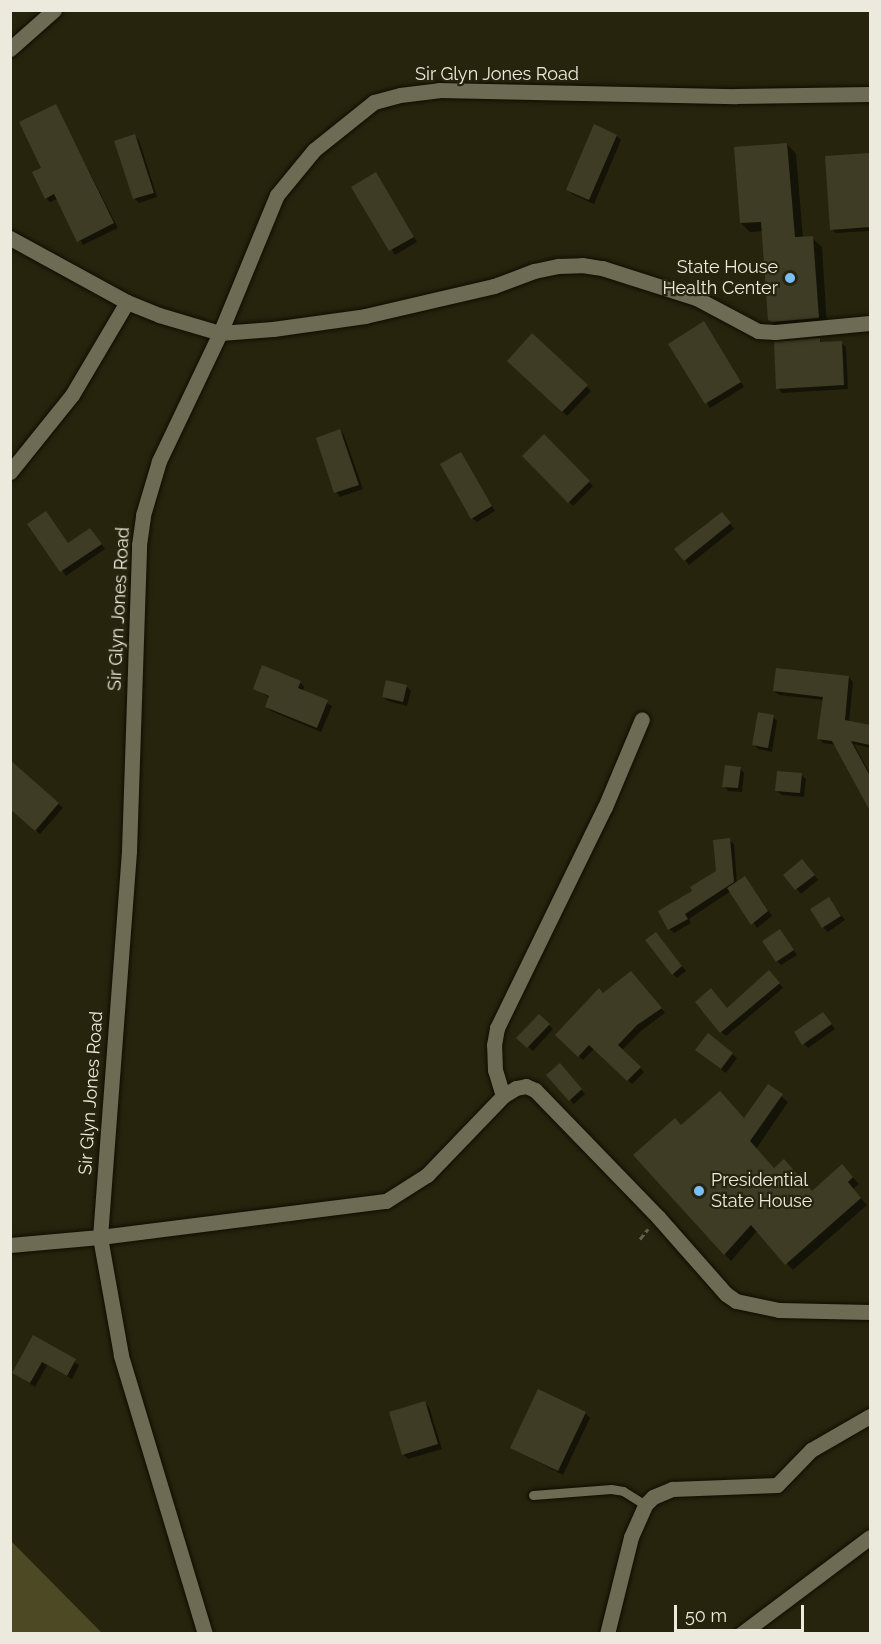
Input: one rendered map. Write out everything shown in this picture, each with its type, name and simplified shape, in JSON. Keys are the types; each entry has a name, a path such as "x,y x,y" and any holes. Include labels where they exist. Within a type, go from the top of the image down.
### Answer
{"street":[{"path":"10,49 54,10"},
{"name":"Sir Glyn Jones Road","path":"205,1634 121,1355 100,1237 129,851 139,545 143,515 159,461 220,333 277,195 314,150 374,102 400,95 439,90 736,96 870,94"},
{"path":"10,238 127,302 159,315 220,333 273,329 365,316 494,286 534,271 558,266 582,265 602,268 696,298 758,331 775,332 870,323"},
{"path":"10,472 72,395 127,302"},
{"path":"503,1096 495,1070 494,1045 497,1028 605,807 642,719"},
{"path":"10,1245 100,1237 386,1201 427,1175 503,1096 516,1088 526,1086 535,1090 658,1217 726,1294 736,1300 779,1310 870,1312"},
{"path":"607,1634 631,1537 645,1505 662,1491 672,1489 777,1485 816,1446 870,1416"},
{"path":"741,1634 870,1537"}],"lane":[{"path":"532,1495 611,1489 623,1491 645,1505"}],"shaded area":[{"path":"11,1541 102,1633 11,1633"}],"building":[{"path":"56,104 114,223 77,242 54,194 45,199 32,172 41,168 19,122"},
{"path":"594,124 617,135 589,200 566,190"},
{"path":"135,134 154,193 133,199 114,141"},
{"path":"787,143 795,237 813,236 819,318 772,322 768,320 761,222 740,223 734,147"},
{"path":"870,153 870,227 830,230 825,156"},
{"path":"376,172 414,237 389,251 351,187"},
{"path":"704,321 741,382 705,404 668,344"},
{"path":"532,333 588,385 562,412 507,361"},
{"path":"820,338 820,342 842,341 844,385 776,389 774,342"},
{"path":"340,429 359,485 334,493 316,438"},
{"path":"544,434 590,481 568,503 522,456"},
{"path":"461,452 492,506 471,519 440,464"},
{"path":"46,511 68,543 90,528 102,544 60,572 27,524"},
{"path":"722,512 731,523 684,561 674,549"},
{"path":"262,665 301,681 298,688 328,700 317,728 265,707 269,696 253,689"},
{"path":"776,668 849,676 845,720 870,725 870,745 851,741 870,776 870,811 832,741 817,739 823,697 773,691"},
{"path":"386,680 407,685 403,702 382,697"},
{"path":"758,712 774,715 768,748 752,745"},
{"path":"10,760 59,803 35,831 10,809"},
{"path":"725,765 741,767 738,788 722,787"},
{"path":"777,771 802,773 800,793 775,791"},
{"path":"730,838 734,882 685,914 688,919 668,930 658,911 692,891 690,887 716,871 713,840"},
{"path":"802,859 815,875 795,890 783,875"},
{"path":"745,876 768,911 751,925 727,888"},
{"path":"829,897 841,916 822,928 810,909"},
{"path":"780,929 794,950 776,962 762,941"},
{"path":"656,932 682,966 672,975 645,940"},
{"path":"769,970 780,983 720,1033 695,1002 711,988 727,1008"},
{"path":"631,971 662,1008 637,1025 618,1045 641,1067 627,1081 589,1045 578,1057 555,1035 599,988 603,993"},
{"path":"823,1012 832,1024 802,1045 794,1032"},
{"path":"539,1014 550,1024 527,1048 516,1038"},
{"path":"708,1033 733,1053 721,1069 695,1050"},
{"path":"560,1063 582,1089 569,1101 546,1075"},
{"path":"768,1084 783,1094 750,1141 774,1168 784,1159 812,1191 842,1164 853,1177 848,1182 861,1198 785,1265 751,1225 724,1255 633,1155 675,1118 681,1125 720,1091 744,1118"},
{"path":"33,1335 76,1359 67,1376 42,1362 30,1383 12,1373"},
{"path":"538,1389 586,1412 558,1471 510,1448"},
{"path":"425,1401 438,1444 402,1455 389,1412"}],"place":[{"name":"State House Health Center","path":"790,278"},
{"name":"Presidential State House","path":"699,1191"}]}
